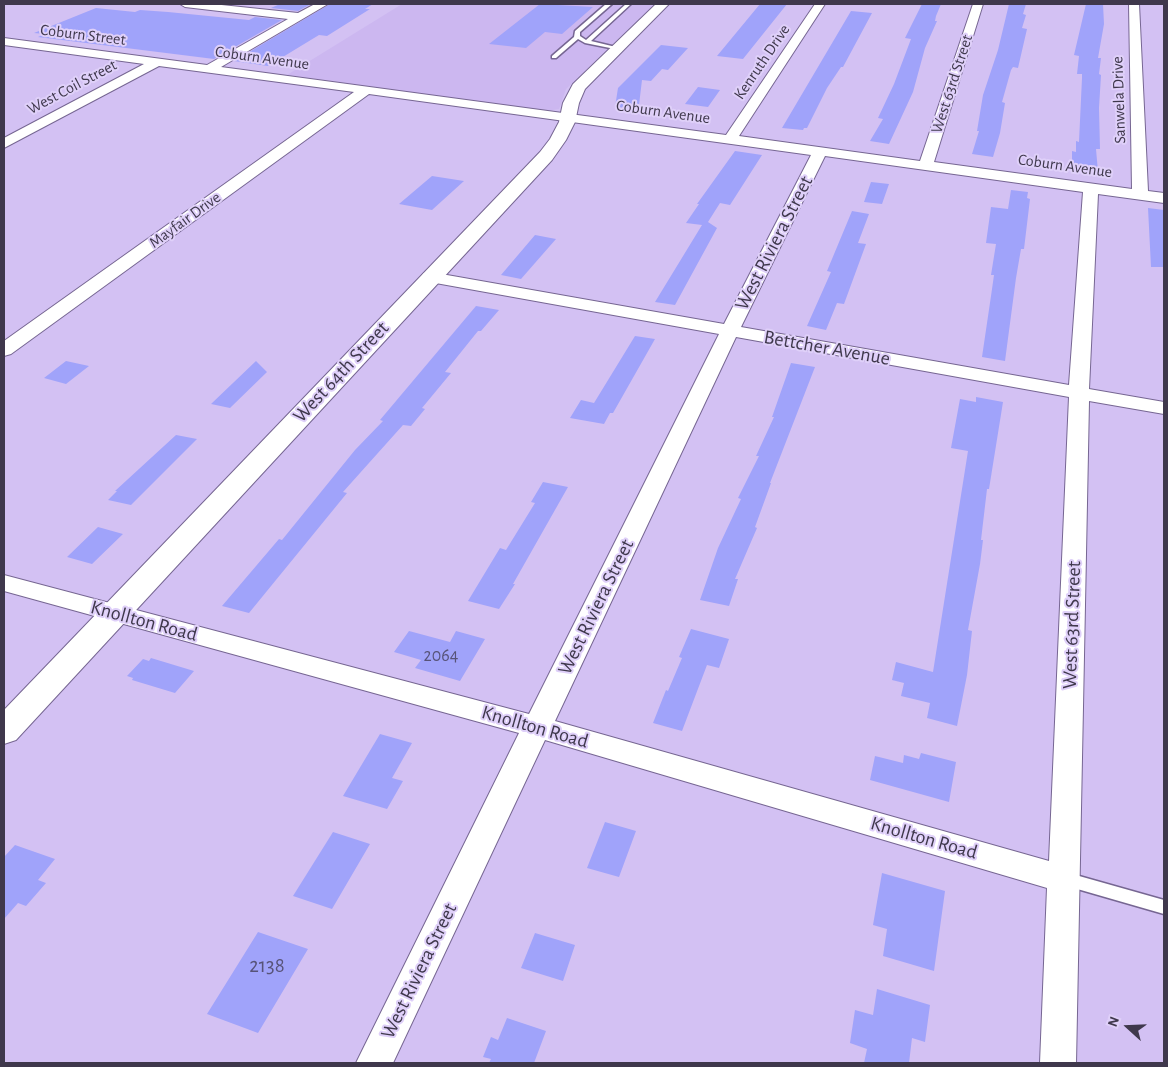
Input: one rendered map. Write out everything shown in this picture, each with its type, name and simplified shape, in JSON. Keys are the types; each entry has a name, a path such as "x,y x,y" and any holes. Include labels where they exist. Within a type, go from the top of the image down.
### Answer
{"street":[{"path":"185,4 300,17"},
{"path":"210,68 323,4"},
{"name":"West 64th Street","path":"4,732 430,277 546,156 558,140 569,116 571,103 578,88 663,4"},
{"name":"Kenruth Drive","path":"731,138 820,4"},
{"name":"West 63rd Street","path":"926,165 978,4"},
{"name":"Sanwela Drive","path":"1134,4 1140,194"},
{"name":"Coburn Street","path":"4,41 158,61"},
{"name":"Coburn Avenue","path":"158,61 1164,198"},
{"name":"West Coil Street","path":"4,144 158,61"},
{"name":"Mayfair Drive","path":"4,350 366,90"},
{"name":"West Riviera Street","path":"374,1063 730,330 820,151"},
{"name":"West 63rd Street","path":"1058,1063 1079,393 1091,187"},
{"name":"Bettcher Avenue","path":"430,277 1164,408"},
{"name":"Knollton Road","path":"4,583 537,727 1064,878"}],"lane":[{"path":"554,57 577,37 577,32 609,4"},
{"path":"587,42 630,4"},
{"path":"577,37 587,42 618,49"},
{"path":"1064,878 1164,907"}],"shaded area":[{"path":"402,4 655,4 566,89 559,109 546,111 287,75"}],"building":[{"path":"280,4 311,4 298,11 271,8"},
{"path":"330,4 373,4 365,9 370,9 327,36 319,35 268,66 234,61"},
{"path":"540,4 593,7 562,34 545,32 526,48 489,44"},
{"path":"760,4 787,4 743,59 717,56"},
{"path":"922,4 941,4 936,16 935,21 937,21 925,48 913,92 889,144 870,141 883,119 878,118 894,84 911,39 905,38"},
{"path":"1009,4 1026,4 1023,14 1026,15 1022,28 1027,29 1018,68 1013,67 1011,70 1002,102 1005,103 1000,133 993,157 972,154 979,131 977,131 983,95 998,50"},
{"path":"1086,4 1103,4 1104,24 1098,58 1101,58 1099,74 1101,75 1099,108 1100,149 1096,149 1098,172 1072,168 1072,151 1076,152 1076,141 1079,142 1082,78 1082,74 1077,74 1079,56 1074,55"},
{"path":"96,8 135,12 140,10 168,12 249,20 255,17 282,20 214,59 38,37 45,34 34,33"},
{"path":"851,11 872,13 843,67 841,67 827,88 807,128 803,130 782,128"},
{"path":"661,45 688,48 668,70 662,69 651,81 642,80 639,105 633,105 633,108 615,107 618,88"},
{"path":"698,87 720,90 708,107 685,104"},
{"path":"735,151 762,155 730,205 720,203 708,222 717,228 675,305 655,302 702,225 686,223 699,204 697,204"},
{"path":"432,176 464,181 432,210 399,204"},
{"path":"871,182 889,184 882,204 864,202"},
{"path":"1011,190 1028,192 1027,198 1030,199 1024,249 1021,249 1016,278 1005,361 982,357 994,275 991,275 996,244 986,243 991,207 1008,209"},
{"path":"1148,208 1164,210 1164,267 1151,267"},
{"path":"852,211 869,214 858,243 866,244 844,304 837,303 826,330 807,326 831,272 827,271"},
{"path":"535,235 556,239 521,279 501,275"},
{"path":"476,306 499,310 481,331 478,331 445,372 451,373 422,408 425,409 411,426 403,425 343,492 347,493 249,613 222,606 279,539 282,540 355,450 383,421 380,420"},
{"path":"635,336 655,339 613,413 610,413 604,424 570,418 581,400 594,403"},
{"path":"66,361 89,366 66,384 44,378"},
{"path":"256,361 267,372 230,408 211,404"},
{"path":"791,363 815,367 770,483 755,527 757,528 735,579 738,579 729,606 700,600 718,548 741,499 738,498 759,456 756,456 774,417 772,417"},
{"path":"976,397 1003,402 989,489 987,489 980,564 968,630 972,631 967,675 957,726 927,718 930,703 901,696 904,683 892,680 896,662 933,672 968,451 951,448 960,399 976,402"},
{"path":"176,435 197,439 131,505 108,500 117,491 115,491"},
{"path":"543,482 568,487 513,584 515,584 499,609 468,601 500,548 506,550 535,503 531,502"},
{"path":"98,527 123,534 92,564 67,557"},
{"path":"691,629 729,639 719,668 707,665 682,731 653,723 666,690 668,691 682,658 679,657"},
{"path":"409,631 450,642 456,631 485,639 460,681 415,668 421,660 394,652"},
{"path":"151,658 194,671 175,693 132,680 133,678 127,676 143,659 149,661"},
{"path":"380,734 412,743 392,778 403,781 387,809 343,796"},
{"path":"921,753 956,762 949,802 870,780 875,756 903,763 904,755 919,759"},
{"path":"605,822 636,831 619,877 587,868"},
{"path":"333,832 370,844 332,909 293,896"},
{"path":"15,845 55,859 38,880 46,883 26,906 18,903 4,919 4,857"},
{"path":"882,873 945,891 934,971 883,956 887,929 873,925"},
{"path":"258,932 308,949 258,1033 207,1014"},
{"path":"535,933 575,945 563,981 521,968"},
{"path":"877,989 930,1005 925,1042 912,1038 909,1063 864,1063 867,1049 850,1043 855,1010 873,1015"},
{"path":"507,1018 546,1031 534,1063 489,1063 491,1059 483,1057 491,1037 498,1040"}]}
